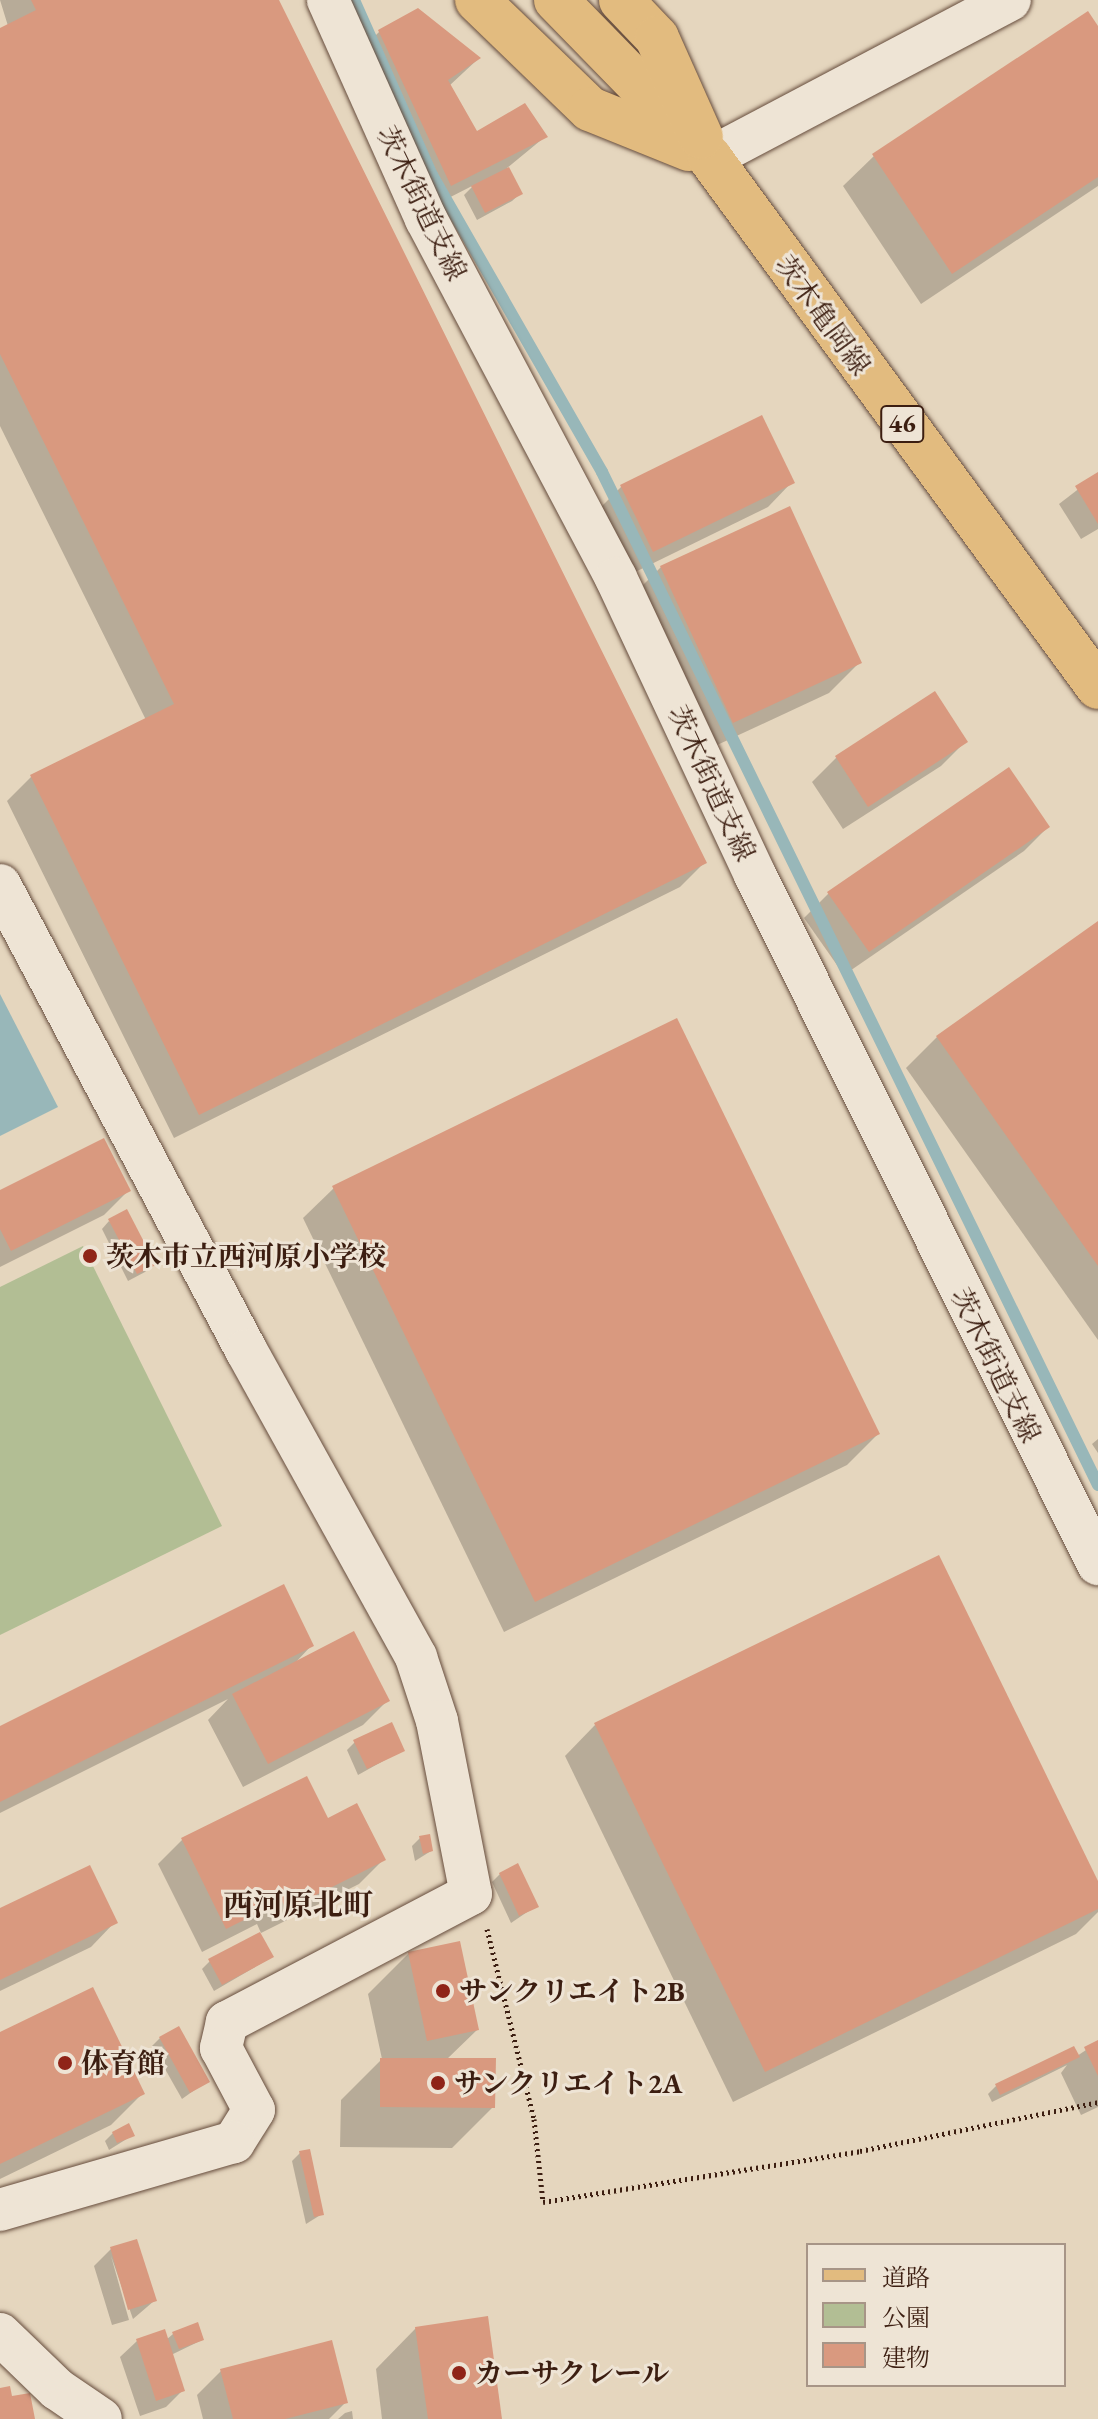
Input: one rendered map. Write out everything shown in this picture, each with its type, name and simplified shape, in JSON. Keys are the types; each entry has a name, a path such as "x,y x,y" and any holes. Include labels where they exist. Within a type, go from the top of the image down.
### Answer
{"main road":[{"path":"477,0 590,109 710,158"},
{"name":"茨木亀岡線","path":"556,0 710,158 1097,685"},
{"name":"46","path":"621,0 657,38 710,158"}],"street":[{"name":"茨木街道支線","path":"328,0 426,219 616,578 755,875 1098,1564"},
{"path":"710,158 1010,0"},
{"path":"0,885 246,1350 416,1657 437,1721 471,1894 227,2022 221,2048 254,2110 234,2142 0,2210"},
{"path":"0,2334 57,2389 101,2419"}],"path":[{"path":"471,1894 483,1914 534,2119 543,2202 860,2151 1098,2102"}],"green space":[{"path":"83,1246 222,1526 0,1635 0,1287"}],"water":[{"path":"0,994 58,1107 0,1136"}],"building":[{"path":"31,0 279,0 707,863 199,1115 30,775 174,704 0,354 0,28 36,10"},
{"path":"418,8 481,58 448,80 477,131 525,103 548,137 451,186 378,30"},
{"path":"1088,11 1098,26 1098,177 952,274 872,154"},
{"path":"509,167 523,194 485,213 471,186"},
{"path":"762,415 795,483 653,552 620,485"},
{"path":"1098,472 1098,524 1075,486"},
{"path":"790,506 862,663 733,723 660,566"},
{"path":"935,691 968,742 868,807 835,756"},
{"path":"1009,767 1050,827 869,952 827,892"},
{"path":"1098,921 1098,1266 936,1036"},
{"path":"677,1018 880,1434 535,1602 332,1186"},
{"path":"104,1138 131,1191 11,1251 0,1229 0,1190"},
{"path":"127,1209 156,1265 137,1274 108,1219"},
{"path":"939,1555 1098,1881 1098,1909 765,2072 594,1723"},
{"path":"284,1584 314,1646 0,1802 0,1726"},
{"path":"354,1631 390,1701 268,1764 232,1694"},
{"path":"392,1722 405,1751 367,1769 353,1740"},
{"path":"307,1776 328,1818 357,1803 386,1860 286,1910 282,1901 226,1929 181,1838"},
{"path":"430,1834 433,1851 423,1854 419,1836"},
{"path":"518,1863 539,1907 519,1916 499,1873"},
{"path":"90,1865 118,1923 0,1980 0,1908"},
{"path":"260,1932 274,1957 222,1985 208,1959"},
{"name":"サンクリエイト2B","path":"460,1941 479,2030 427,2041 408,1952"},
{"name":"体育館","path":"93,1987 145,2094 0,2164 0,2032"},
{"path":"179,2026 210,2082 190,2093 159,2037"},
{"path":"1098,2040 1098,2076 1084,2047"},
{"path":"1074,2046 1080,2057 1000,2095 995,2084"},
{"name":"サンクリエイト2A","path":"380,2058 496,2058 495,2108 380,2107"},
{"path":"129,2123 135,2136 117,2143 112,2132"},
{"path":"310,2149 324,2215 314,2217 299,2151"},
{"path":"137,2239 157,2301 128,2310 110,2247"},
{"name":"カーサクレール","path":"488,2316 502,2419 428,2419 415,2327"},
{"path":"198,2322 204,2340 179,2349 172,2332"},
{"path":"165,2329 185,2391 156,2401 136,2339"},
{"path":"332,2340 348,2403 285,2419 233,2419 220,2369"},
{"path":"10,2386 12,2396 30,2393 35,2419 0,2419 0,2388"}],"waterway":[{"path":"354,0 432,175 602,472 1098,1485"}],"place":[{"name":"茨木市立西河原小学校","path":"90,1256"},
{"name":"サンクリエイト2B","path":"443,1991"},
{"name":"体育館","path":"65,2063"},
{"name":"サンクリエイト2A","path":"438,2083"},
{"name":"カーサクレール","path":"459,2373"}],"district":[{"name":"西河原北町","path":"298,1905"}]}
